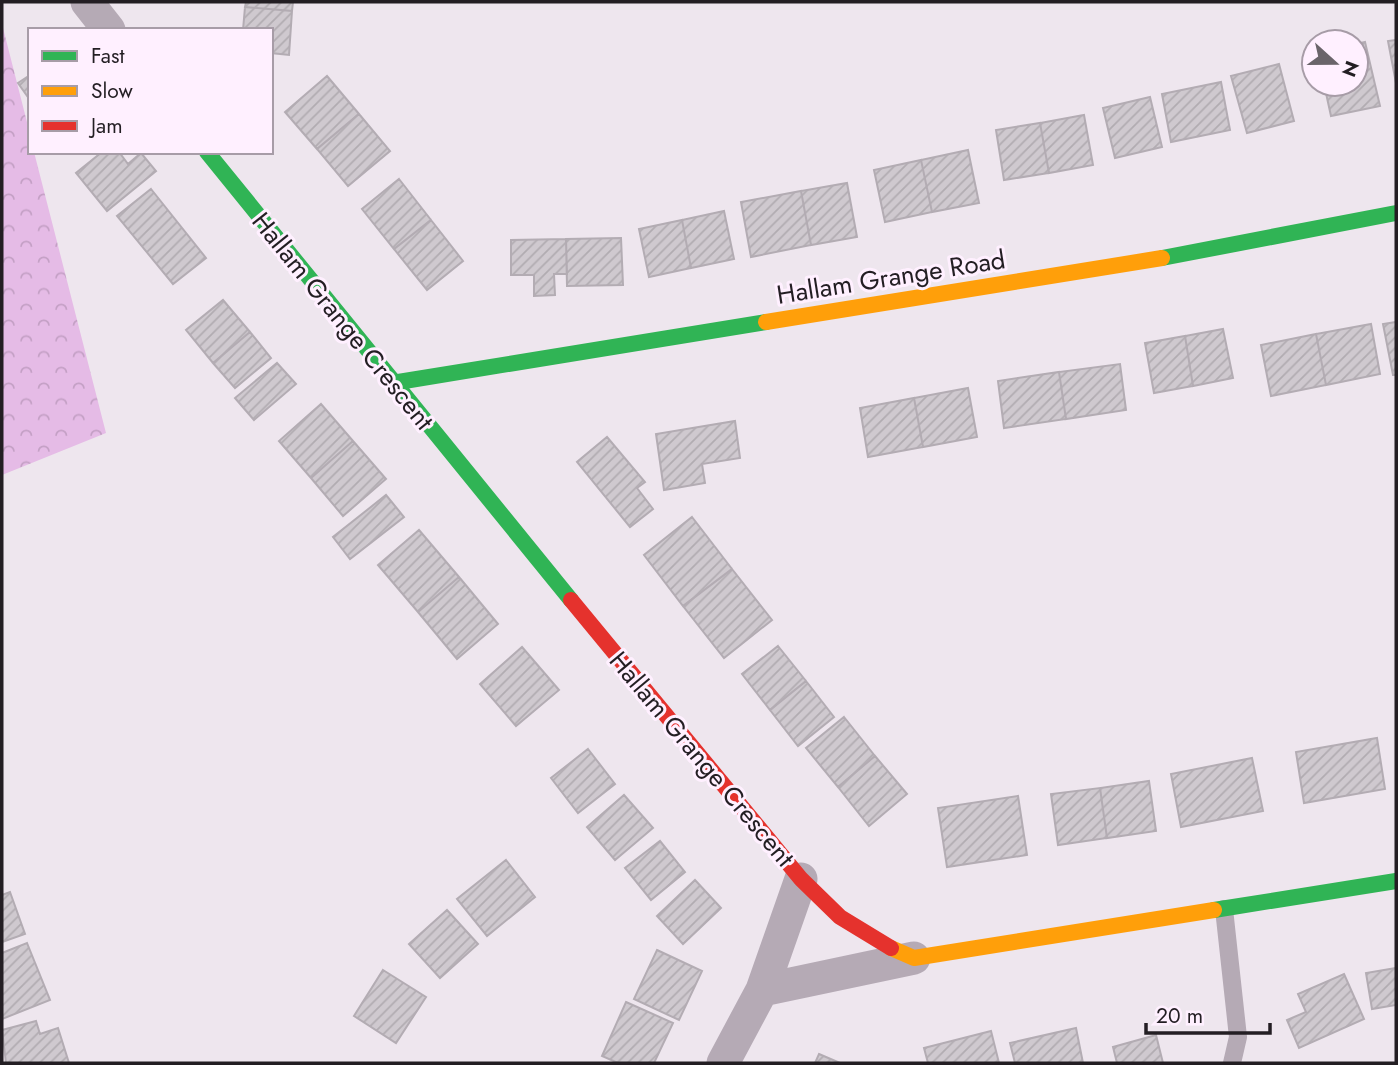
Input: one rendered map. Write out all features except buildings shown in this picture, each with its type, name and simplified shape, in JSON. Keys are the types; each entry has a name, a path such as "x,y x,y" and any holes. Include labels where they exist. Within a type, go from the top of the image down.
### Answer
{"street":[{"path":"86,2 107,28"},
{"name":"Hallam Grange Crescent","path":"209,154 392,383 801,879 833,915 870,939 914,958"},
{"name":"Hallam Grange Road","path":"392,383 1198,252 1396,213"},
{"path":"723,1063 762,990 801,879"},
{"path":"762,990 914,958 1396,881"}],"lane":[{"path":"1224,909 1238,1037 1232,1063"}],"green space":[{"path":"2,24 28,126 28,154 35,154 106,433 2,475"}],"traffic: fast":[{"path":"209,154 571,600"},
{"path":"1162,258 1396,213"},
{"path":"392,383 766,322"},
{"path":"1214,910 1396,881"}],"traffic: slow":[{"path":"766,322 1162,258"},
{"path":"891,948 914,958 1214,910"}],"traffic: jam":[{"path":"571,600 801,879 840,917 891,948"}]}
